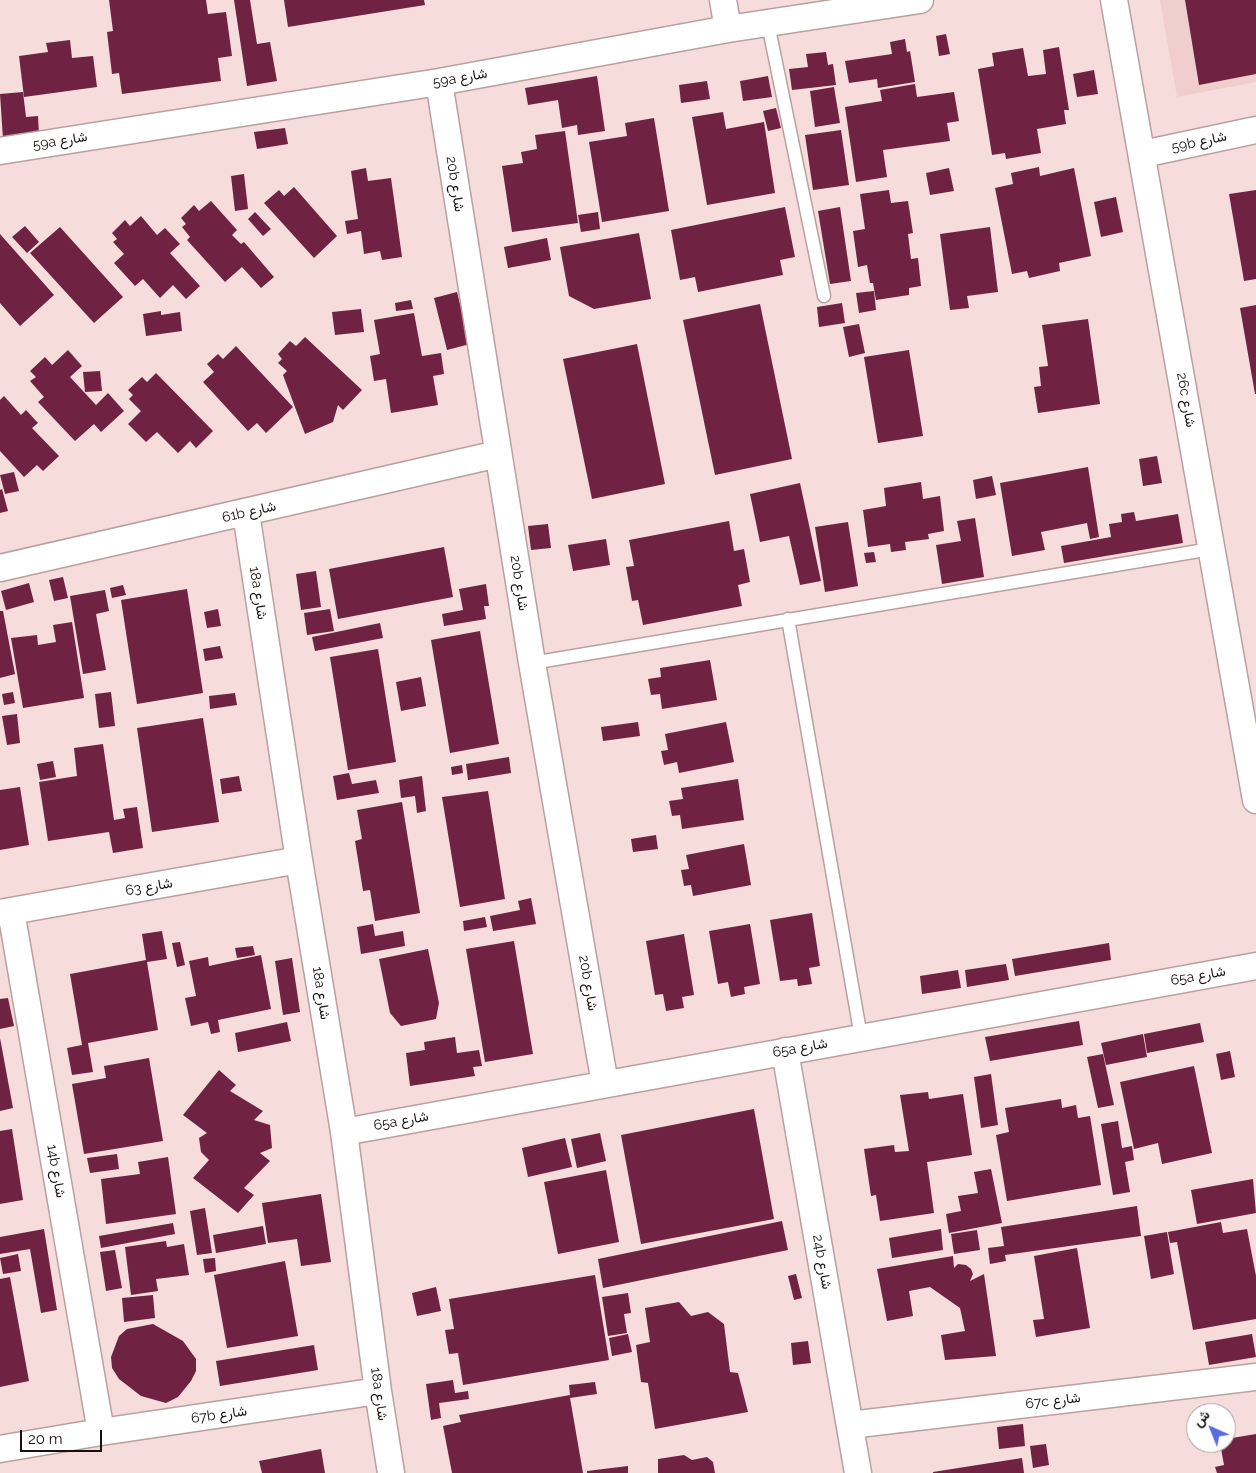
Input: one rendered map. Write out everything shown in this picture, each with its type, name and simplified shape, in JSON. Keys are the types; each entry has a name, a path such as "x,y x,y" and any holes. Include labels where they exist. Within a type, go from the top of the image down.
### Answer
{"street":[{"path":"723,0 728,30"},
{"name":"59a شارع","path":"0,150 439,82 728,30 920,0"},
{"name":"26c شارع","path":"1114,0 1143,154 1256,800"},
{"name":"20b شارع","path":"439,82 532,663 605,1084"},
{"name":"59b شارع","path":"1143,154 1256,130"},
{"name":"61b شارع","path":"0,568 498,454"},
{"name":"18a شارع","path":"246,513 298,860 344,1132 378,1391 391,1473"},
{"name":"شارع 63","path":"5,912 298,860"},
{"name":"14b شارع","path":"5,912 101,1432"},
{"name":"65a شارع","path":"344,1132 1256,966"},
{"name":"24b شارع","path":"785,1051 858,1473"},
{"name":"67c شارع","path":"850,1425 1256,1377"},
{"name":"67b شارع","path":"0,1449 378,1391"}],"lane":[{"path":"768,24 824,296"},
{"path":"532,663 1211,549"},
{"path":"788,619 861,1037"}],"shaded area":[{"path":"1160,0 1256,0 1256,82 1177,97"}],"building":[{"path":"109,0 206,0 208,14 226,12 232,56 218,58 221,81 122,94 119,73 112,74 107,32 113,31"},
{"path":"234,0 250,0 257,44 270,42 277,81 247,86"},
{"path":"284,0 424,0 425,5 288,27"},
{"path":"1185,0 1256,0 1256,74 1199,85"},
{"path":"946,34 950,54 939,56 936,36"},
{"path":"905,39 907,52 910,51 915,82 878,88 877,79 849,83 845,61 892,54 890,42"},
{"path":"70,40 72,58 93,56 97,87 24,97 19,56 48,52 46,43"},
{"path":"1059,47 1069,110 1064,110 1066,124 1037,129 1041,153 1006,159 1005,153 992,155 978,69 994,66 992,53 1023,48 1028,76 1046,74 1043,50"},
{"path":"826,52 828,65 833,64 836,85 792,90 789,69 808,67 806,54"},
{"path":"1094,70 1098,94 1077,97 1073,74"},
{"path":"597,76 605,131 578,135 577,125 562,128 558,100 528,105 525,88"},
{"path":"768,76 772,97 743,101 740,81"},
{"path":"707,81 710,99 681,103 679,85"},
{"path":"915,84 917,97 954,92 959,121 947,123 950,141 883,150 887,177 856,182 845,107 882,101 880,90"},
{"path":"834,87 840,123 815,127 810,91"},
{"path":"23,92 26,117 38,116 39,135 3,139 0,94"},
{"path":"776,108 781,128 768,131 763,111"},
{"path":"723,112 726,129 764,122 775,193 707,205 692,117"},
{"path":"654,118 669,211 602,222 589,142 627,136 625,123"},
{"path":"285,128 288,144 257,149 254,132"},
{"path":"841,130 849,185 813,190 805,135"},
{"path":"565,131 578,223 512,232 502,166 523,163 521,152 537,149 535,135"},
{"path":"1039,167 1040,176 1074,168 1091,256 1059,263 1060,271 1029,278 1027,271 1012,274 995,188 1013,184 1011,173"},
{"path":"366,168 368,181 391,178 402,257 382,260 380,251 364,254 361,231 347,234 345,221 358,219 351,171"},
{"path":"949,168 954,191 930,195 926,173"},
{"path":"244,174 248,209 235,211 231,176"},
{"path":"294,187 337,236 314,258 264,203 279,190 284,196"},
{"path":"889,190 891,203 908,201 913,233 908,234 911,259 918,258 921,286 909,288 909,295 876,300 873,283 870,283 867,265 858,267 853,231 865,229 860,194"},
{"path":"1256,190 1256,279 1244,281 1229,194"},
{"path":"1116,197 1123,232 1101,237 1094,202"},
{"path":"211,201 237,230 232,235 241,244 244,242 274,277 261,288 242,267 225,282 187,240 190,237 182,227 186,224 181,218 194,205 199,211"},
{"path":"785,207 795,257 780,260 783,275 698,292 695,277 680,280 671,230"},
{"path":"840,207 851,281 830,284 818,211"},
{"path":"255,212 271,229 263,236 248,219"},
{"path":"598,212 600,229 581,232 578,215"},
{"path":"141,216 157,235 165,228 180,244 170,253 200,286 186,299 173,285 160,298 143,279 135,286 114,263 124,254 113,242 117,239 112,233 125,220 130,226"},
{"path":"25,226 39,242 27,253 12,237"},
{"path":"60,227 123,297 94,323 30,253"},
{"path":"990,227 998,292 967,296 969,308 950,310 940,234"},
{"path":"639,233 651,299 594,309 569,296 560,247"},
{"path":"0,234 54,295 20,326 0,303"},
{"path":"547,238 551,260 508,268 504,247"},
{"path":"874,291 876,310 859,313 856,293"},
{"path":"457,292 470,344 447,350 434,298"},
{"path":"411,300 413,309 396,311 395,303"},
{"path":"842,303 845,323 819,327 817,307"},
{"path":"760,304 792,459 715,475 683,320"},
{"path":"1256,305 1256,394 1255,394 1240,308"},
{"path":"361,309 364,332 335,335 332,312"},
{"path":"161,311 161,315 180,312 182,331 146,336 143,314"},
{"path":"414,313 422,356 441,353 444,374 433,376 438,405 391,413 386,379 374,381 370,356 380,354 374,320"},
{"path":"1088,319 1100,404 1038,413 1034,387 1041,386 1039,367 1048,366 1042,325"},
{"path":"859,324 865,353 849,357 843,327"},
{"path":"305,337 362,390 343,410 338,405 333,422 305,434 283,375 287,371 278,363 282,359 278,354 290,341 296,346"},
{"path":"637,344 665,484 592,499 563,359"},
{"path":"236,346 293,407 266,433 257,423 248,431 203,382 214,372 207,364 218,354 223,359"},
{"path":"68,350 82,366 70,377 96,405 108,393 124,411 101,432 94,424 75,441 38,402 44,397 30,381 36,377 30,371 45,357 52,365"},
{"path":"909,350 923,436 878,443 864,357"},
{"path":"100,371 102,391 85,392 83,372"},
{"path":"156,373 213,431 196,448 190,441 178,453 157,432 146,442 128,424 141,411 129,399 133,395 128,390 142,377 147,382"},
{"path":"4,396 21,415 26,410 38,423 32,428 59,456 43,471 37,465 24,477 0,451 0,400"},
{"path":"1157,456 1162,483 1143,486 1139,459"},
{"path":"1088,467 1099,537 1090,539 1087,523 1041,532 1045,550 1012,556 1000,483"},
{"path":"14,472 19,491 5,494 0,475"},
{"path":"992,476 996,495 976,499 973,480"},
{"path":"921,482 923,499 940,496 944,531 928,534 929,539 905,542 906,550 891,552 890,544 868,547 863,510 886,506 884,488"},
{"path":"800,483 821,581 800,585 789,536 760,542 750,494"},
{"path":"2,489 8,511 0,513 0,490"},
{"path":"1134,512 1136,521 1178,514 1183,543 1064,563 1061,546 1111,537 1109,524 1122,522 1121,514"},
{"path":"975,518 984,577 942,584 936,545 961,541 957,521"},
{"path":"729,521 734,551 744,549 750,582 738,585 742,606 643,625 638,600 632,601 626,567 634,566 629,540"},
{"path":"848,522 858,586 825,592 815,527"},
{"path":"548,524 551,548 531,550 528,526"},
{"path":"606,539 610,565 573,571 568,545"},
{"path":"444,547 453,597 338,619 329,569"},
{"path":"874,552 876,562 866,563 864,553"},
{"path":"316,571 321,607 301,610 296,574"},
{"path":"63,577 68,598 54,601 49,580"},
{"path":"29,583 34,602 6,610 1,591"},
{"path":"486,584 489,606 484,606 486,619 444,626 442,614 463,610 459,589"},
{"path":"123,585 126,595 112,598 110,588"},
{"path":"187,589 203,693 137,704 121,600"},
{"path":"105,590 109,611 96,614 106,670 83,674 70,596"},
{"path":"218,609 221,626 207,628 204,612"},
{"path":"330,609 334,631 307,635 304,613"},
{"path":"0,611 3,611 15,674 0,678"},
{"path":"72,622 84,698 23,708 11,638 37,635 38,645 56,642 53,625"},
{"path":"380,623 383,638 315,651 312,637"},
{"path":"480,631 499,744 450,753 431,640"},
{"path":"220,646 223,658 205,661 203,649"},
{"path":"378,649 396,762 348,770 330,657"},
{"path":"710,660 717,700 662,709 660,694 651,695 648,679 661,677 660,668"},
{"path":"421,677 426,706 401,711 396,682"},
{"path":"13,692 15,703 4,705 2,694"},
{"path":"111,692 115,726 99,728 95,694"},
{"path":"235,693 237,705 210,709 209,696"},
{"path":"17,714 20,743 7,745 2,716"},
{"path":"203,718 219,822 152,832 137,728"},
{"path":"638,722 640,736 603,741 601,727"},
{"path":"726,722 734,762 679,773 677,762 664,765 661,751 668,750 665,734"},
{"path":"103,744 114,820 125,818 123,809 137,807 143,848 113,853 109,832 48,841 39,782 77,776 74,748"},
{"path":"509,757 511,773 468,780 466,764"},
{"path":"53,761 56,777 40,780 37,764"},
{"path":"462,765 463,773 452,775 451,767"},
{"path":"349,773 352,784 376,780 379,793 337,800 333,776"},
{"path":"239,776 242,791 222,794 220,779"},
{"path":"422,776 426,811 417,813 415,796 401,798 399,780"},
{"path":"738,779 744,820 682,829 680,815 672,816 669,801 683,799 681,788"},
{"path":"20,787 29,845 0,850 0,790"},
{"path":"488,791 505,899 460,907 442,797"},
{"path":"402,802 420,913 375,921 370,890 363,891 355,841 362,839 357,810"},
{"path":"656,835 658,849 633,852 631,839"},
{"path":"744,844 751,885 693,896 691,885 684,886 681,870 689,869 686,855"},
{"path":"531,898 536,924 493,931 490,916 520,910 518,901"},
{"path":"812,913 820,966 809,968 812,984 798,986 797,979 780,981 770,920"},
{"path":"485,917 487,927 464,931 463,921"},
{"path":"373,924 375,936 403,931 405,946 361,954 357,927"},
{"path":"750,924 760,984 744,987 745,994 731,997 728,982 718,984 709,931"},
{"path":"162,931 167,959 147,962 158,1030 88,1043 93,1072 72,1075 67,1048 82,1045 70,974 146,960 142,934"},
{"path":"684,934 694,995 682,997 684,1008 666,1011 663,994 655,995 646,941"},
{"path":"514,941 533,1054 485,1062 466,949"},
{"path":"180,942 185,965 177,967 172,943"},
{"path":"1109,943 1111,960 1015,976 1012,959"},
{"path":"253,946 255,955 237,958 235,948"},
{"path":"428,949 439,1003 436,1019 401,1026 390,1013 379,959"},
{"path":"261,955 271,1009 218,1020 220,1032 211,1034 208,1022 191,1026 185,998 196,996 189,961 208,957 209,966"},
{"path":"292,958 300,1012 283,1015 275,961"},
{"path":"1006,964 1009,980 967,987 965,970"},
{"path":"958,970 961,988 922,994 920,976"},
{"path":"8,998 14,1026 0,1029 0,999"},
{"path":"1079,1021 1083,1045 990,1061 985,1037"},
{"path":"287,1022 291,1041 238,1052 235,1033"},
{"path":"1200,1023 1204,1042 1147,1053 1144,1034"},
{"path":"1143,1034 1147,1057 1106,1065 1101,1043"},
{"path":"455,1037 457,1053 479,1050 482,1066 473,1067 475,1076 410,1086 406,1053 425,1050 424,1042"},
{"path":"0,1038 13,1108 0,1111"},
{"path":"1230,1051 1235,1077 1221,1080 1216,1054"},
{"path":"1103,1054 1114,1105 1098,1108 1087,1057"},
{"path":"149,1058 163,1141 84,1154 72,1084 106,1078 104,1066"},
{"path":"1194,1066 1212,1153 1162,1164 1158,1143 1134,1149 1120,1082"},
{"path":"219,1070 236,1085 230,1091 263,1111 254,1120 270,1125 272,1148 260,1153 270,1161 244,1188 254,1195 238,1213 193,1178 209,1160 201,1152 199,1138 207,1133 183,1115"},
{"path":"991,1074 998,1125 981,1128 974,1077"},
{"path":"928,1092 929,1099 963,1094 972,1155 927,1162 934,1213 880,1221 876,1195 871,1196 864,1149 894,1145 895,1152 909,1151 900,1095"},
{"path":"1061,1099 1062,1108 1076,1105 1078,1118 1090,1116 1101,1185 1007,1201 996,1135 1009,1132 1005,1108"},
{"path":"754,1109 774,1219 641,1244 621,1135"},
{"path":"1118,1121 1122,1148 1132,1146 1134,1160 1125,1162 1130,1192 1113,1195 1101,1124"},
{"path":"12,1129 23,1200 0,1204 0,1131"},
{"path":"600,1133 606,1161 577,1168 571,1139"},
{"path":"565,1138 572,1167 528,1177 522,1148"},
{"path":"117,1154 119,1169 90,1173 87,1158"},
{"path":"168,1157 176,1214 106,1224 101,1179 140,1174 138,1162"},
{"path":"991,1169 1002,1223 949,1233 946,1214 961,1211 958,1196 978,1193 974,1172"},
{"path":"606,1170 619,1242 558,1254 544,1182"},
{"path":"1253,1179 1256,1213 1197,1224 1191,1190"},
{"path":"321,1194 331,1262 301,1266 297,1239 268,1243 262,1203"},
{"path":"1137,1206 1141,1236 1005,1255 1006,1261 990,1264 988,1248 1004,1246 1001,1227"},
{"path":"205,1208 212,1253 197,1255 190,1211"},
{"path":"782,1221 788,1250 603,1288 598,1259"},
{"path":"1221,1222 1223,1233 1247,1229 1256,1276 1256,1319 1193,1330 1177,1242 1170,1243 1168,1232"},
{"path":"173,1223 175,1234 101,1248 99,1236"},
{"path":"263,1226 266,1244 216,1253 213,1235"},
{"path":"44,1229 57,1310 41,1313 30,1249 0,1254 0,1237"},
{"path":"941,1229 943,1250 892,1258 889,1238"},
{"path":"977,1230 980,1250 954,1254 951,1234"},
{"path":"1167,1232 1174,1274 1151,1279 1144,1236"},
{"path":"166,1241 167,1247 184,1244 189,1275 156,1279 158,1291 131,1295 125,1247"},
{"path":"1077,1248 1090,1328 1036,1337 1033,1320 1044,1319 1034,1256"},
{"path":"115,1250 122,1288 106,1291 100,1252"},
{"path":"18,1254 21,1271 3,1274 0,1258"},
{"path":"953,1256 954,1268 958,1264 966,1265 971,1269 973,1274 970,1281 984,1274 996,1356 945,1360 941,1335 965,1331 960,1308 930,1287 909,1291 913,1316 887,1321 877,1269"},
{"path":"215,1258 216,1271 205,1273 203,1259"},
{"path":"285,1261 298,1336 227,1348 214,1275"},
{"path":"796,1274 802,1298 794,1300 788,1276"},
{"path":"595,1275 609,1360 463,1385 458,1353 449,1354 445,1330 454,1329 449,1299"},
{"path":"10,1277 29,1381 0,1387 0,1279"},
{"path":"436,1287 441,1311 417,1316 412,1293"},
{"path":"628,1293 631,1313 624,1314 627,1333 608,1336 602,1297"},
{"path":"153,1295 155,1318 124,1322 122,1298"},
{"path":"679,1302 691,1316 708,1312 724,1324 730,1372 738,1373 748,1412 655,1429 648,1383 641,1382 636,1345 650,1342 645,1308"},
{"path":"153,1324 183,1341 196,1359 196,1371 191,1381 178,1397 166,1403 141,1396 119,1379 112,1368 111,1357 119,1336 127,1329"},
{"path":"628,1334 632,1352 612,1356 609,1338"},
{"path":"1252,1334 1256,1357 1209,1365 1205,1342"},
{"path":"808,1341 811,1363 793,1365 791,1343"},
{"path":"314,1345 318,1370 220,1386 216,1361"},
{"path":"453,1380 455,1393 468,1391 469,1399 439,1403 441,1418 431,1420 426,1384"},
{"path":"595,1382 597,1394 570,1398 583,1473 452,1473 443,1426 461,1422 459,1415 570,1395 569,1385"},
{"path":"1023,1424 1025,1446 999,1449 997,1427"},
{"path":"1256,1434 1256,1473 1217,1473 1215,1467 1224,1465 1222,1453 1236,1453 1236,1437"},
{"path":"1046,1444 1049,1465 1033,1468 1030,1446"},
{"path":"321,1449 325,1473 262,1473 259,1461"},
{"path":"684,1455 692,1460 707,1457 713,1462 715,1473 658,1473 658,1459"},
{"path":"1022,1458 1024,1473 933,1473 933,1472"},
{"path":"628,1466 628,1473 587,1473 587,1471"}]}
